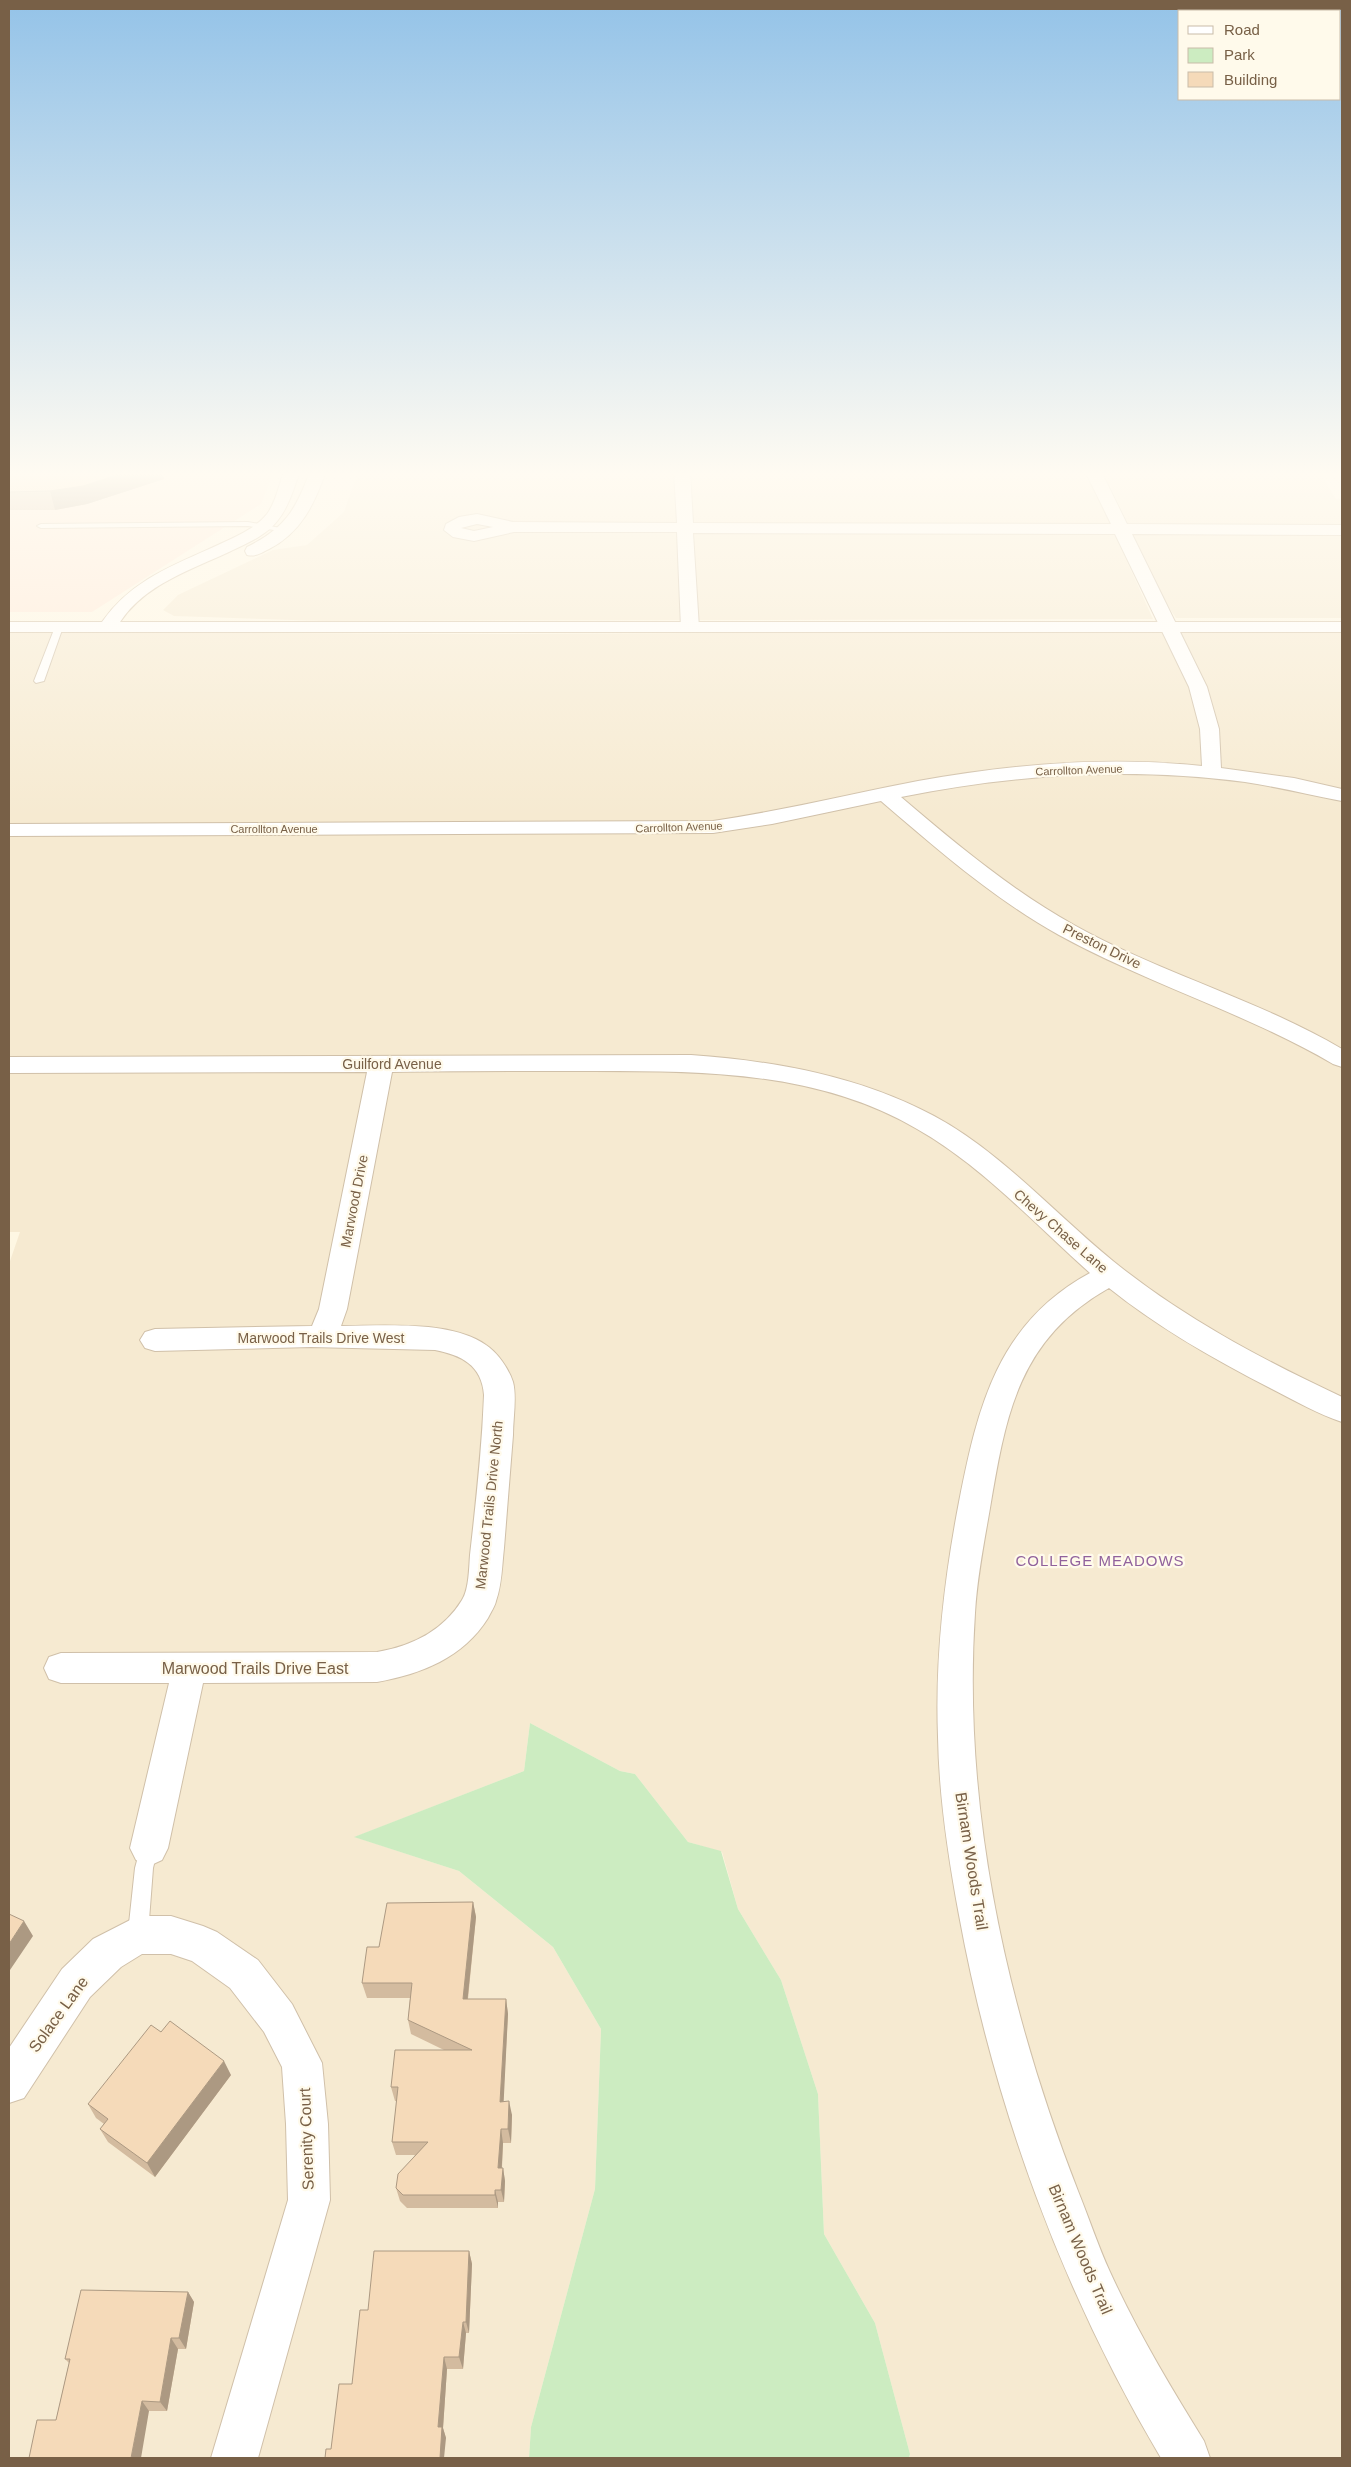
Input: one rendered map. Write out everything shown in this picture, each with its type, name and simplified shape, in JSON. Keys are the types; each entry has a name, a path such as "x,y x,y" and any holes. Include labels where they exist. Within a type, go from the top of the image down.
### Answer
{"street":[{"path":"108,626 126,599 145,586"},
{"path":"163,594 179,586"},
{"path":"688,586 690,628"},
{"path":"1148,586 1195,681 1212,742 1211,772"},
{"path":"141,626 149,610"},
{"path":"9,627 1342,627"},
{"name":"Carrollton Avenue","path":"9,830 713,827 757,822 947,782 1006,774 1133,768 1211,772 1342,795"},
{"name":"Preston Drive","path":"885,794 991,881 1068,930 1165,977 1279,1026 1342,1059"},
{"name":"Guilford Avenue","path":"9,1065 691,1063 775,1071"},
{"name":"Marwood Drive","path":"323,1337 333,1309 381,1064"},
{"name":"Chevy Chase Lane","path":"775,1071 835,1086 868,1097 932,1126 980,1160 1110,1274 1153,1306 1220,1348 1342,1410"},
{"name":"Birnam Woods Trail","path":"1110,1274 1080,1291 1054,1311 1039,1326 1010,1373 1001,1396 984,1452 960,1590 957,1624 956,1687 958,1773 968,1856 991,1971 1005,2032 1039,2148 1097,2292 1146,2388 1187,2458"},
{"name":"Marwood Trails Drive West","path":"155,1340 323,1337 445,1341 475,1353 483,1359"},
{"name":"Marwood Trails Drive North","path":"444,1643 459,1630 480,1601 483,1583 498,1423 498,1382 483,1359"},
{"name":"Marwood Trails Drive East","path":"61,1668 377,1667 403,1663 424,1656 444,1643"},
{"path":"149,1848 189,1669"},
{"name":"Solace Lane","path":"9,2083 76,1983 107,1953 138,1935"},
{"name":"Serenity Court","path":"138,1935 171,1935 203,1945 244,1974 278,2018 302,2064 307,2124 308,2200 235,2458"}],"lane":[{"path":"39,681 59,627"},
{"path":"138,1935 144,1868 149,1848"}],"shaded area":[{"path":"9,586 132,586 92,612 9,612"},
{"path":"197,586 1138,586 1153,619 323,621 174,616 163,610 178,595"},
{"path":"1158,586 1342,586 1342,618 1176,618"},
{"path":"1342,631 1342,2458 909,2458 910,2454 875,2323 824,2234 818,2094 781,1980 738,1909 722,1852 688,1842 635,1774 620,1771 530,1723 524,1771 355,1837 459,1871 553,1947 601,2029 595,2189 531,2427 529,2458 9,2458 9,1264 20,1232 9,1232 9,632 499,634"}],"green space":[{"path":"530,1723 620,1771 635,1774 688,1842 721,1851 738,1909 781,1980 818,2094 824,2234 875,2323 910,2454 909,2458 529,2458 531,2427 595,2189 601,2029 553,1947 459,1871 354,1837 524,1771"}],"building":[{"path":"473,1902 463,1999 506,1999 500,2102 509,2101 508,2129 501,2129 498,2168 503,2168 501,2190 495,2190 495,2195 403,2195 396,2188 398,2174 428,2142 392,2142 398,2087 391,2087 395,2050 472,2050 408,2020 412,1983 362,1983 367,1947 379,1947 387,1903"},
{"path":"9,1914 24,1921 9,1944"},
{"path":"170,2021 224,2061 147,2163 100,2129 108,2119 88,2104 151,2025 161,2032"},
{"path":"374,2251 469,2251 466,2322 463,2322 459,2357 444,2357 438,2427 442,2427 440,2458 325,2458 326,2449 331,2449 339,2384 352,2384 360,2310 368,2310"},
{"path":"81,2290 188,2292 179,2338 171,2338 160,2402 142,2401 131,2458 29,2458 37,2420 56,2420 70,2359 65,2359"}],"district":[{"name":"COLLEGE MEADOWS","path":"1100,1561"}]}
